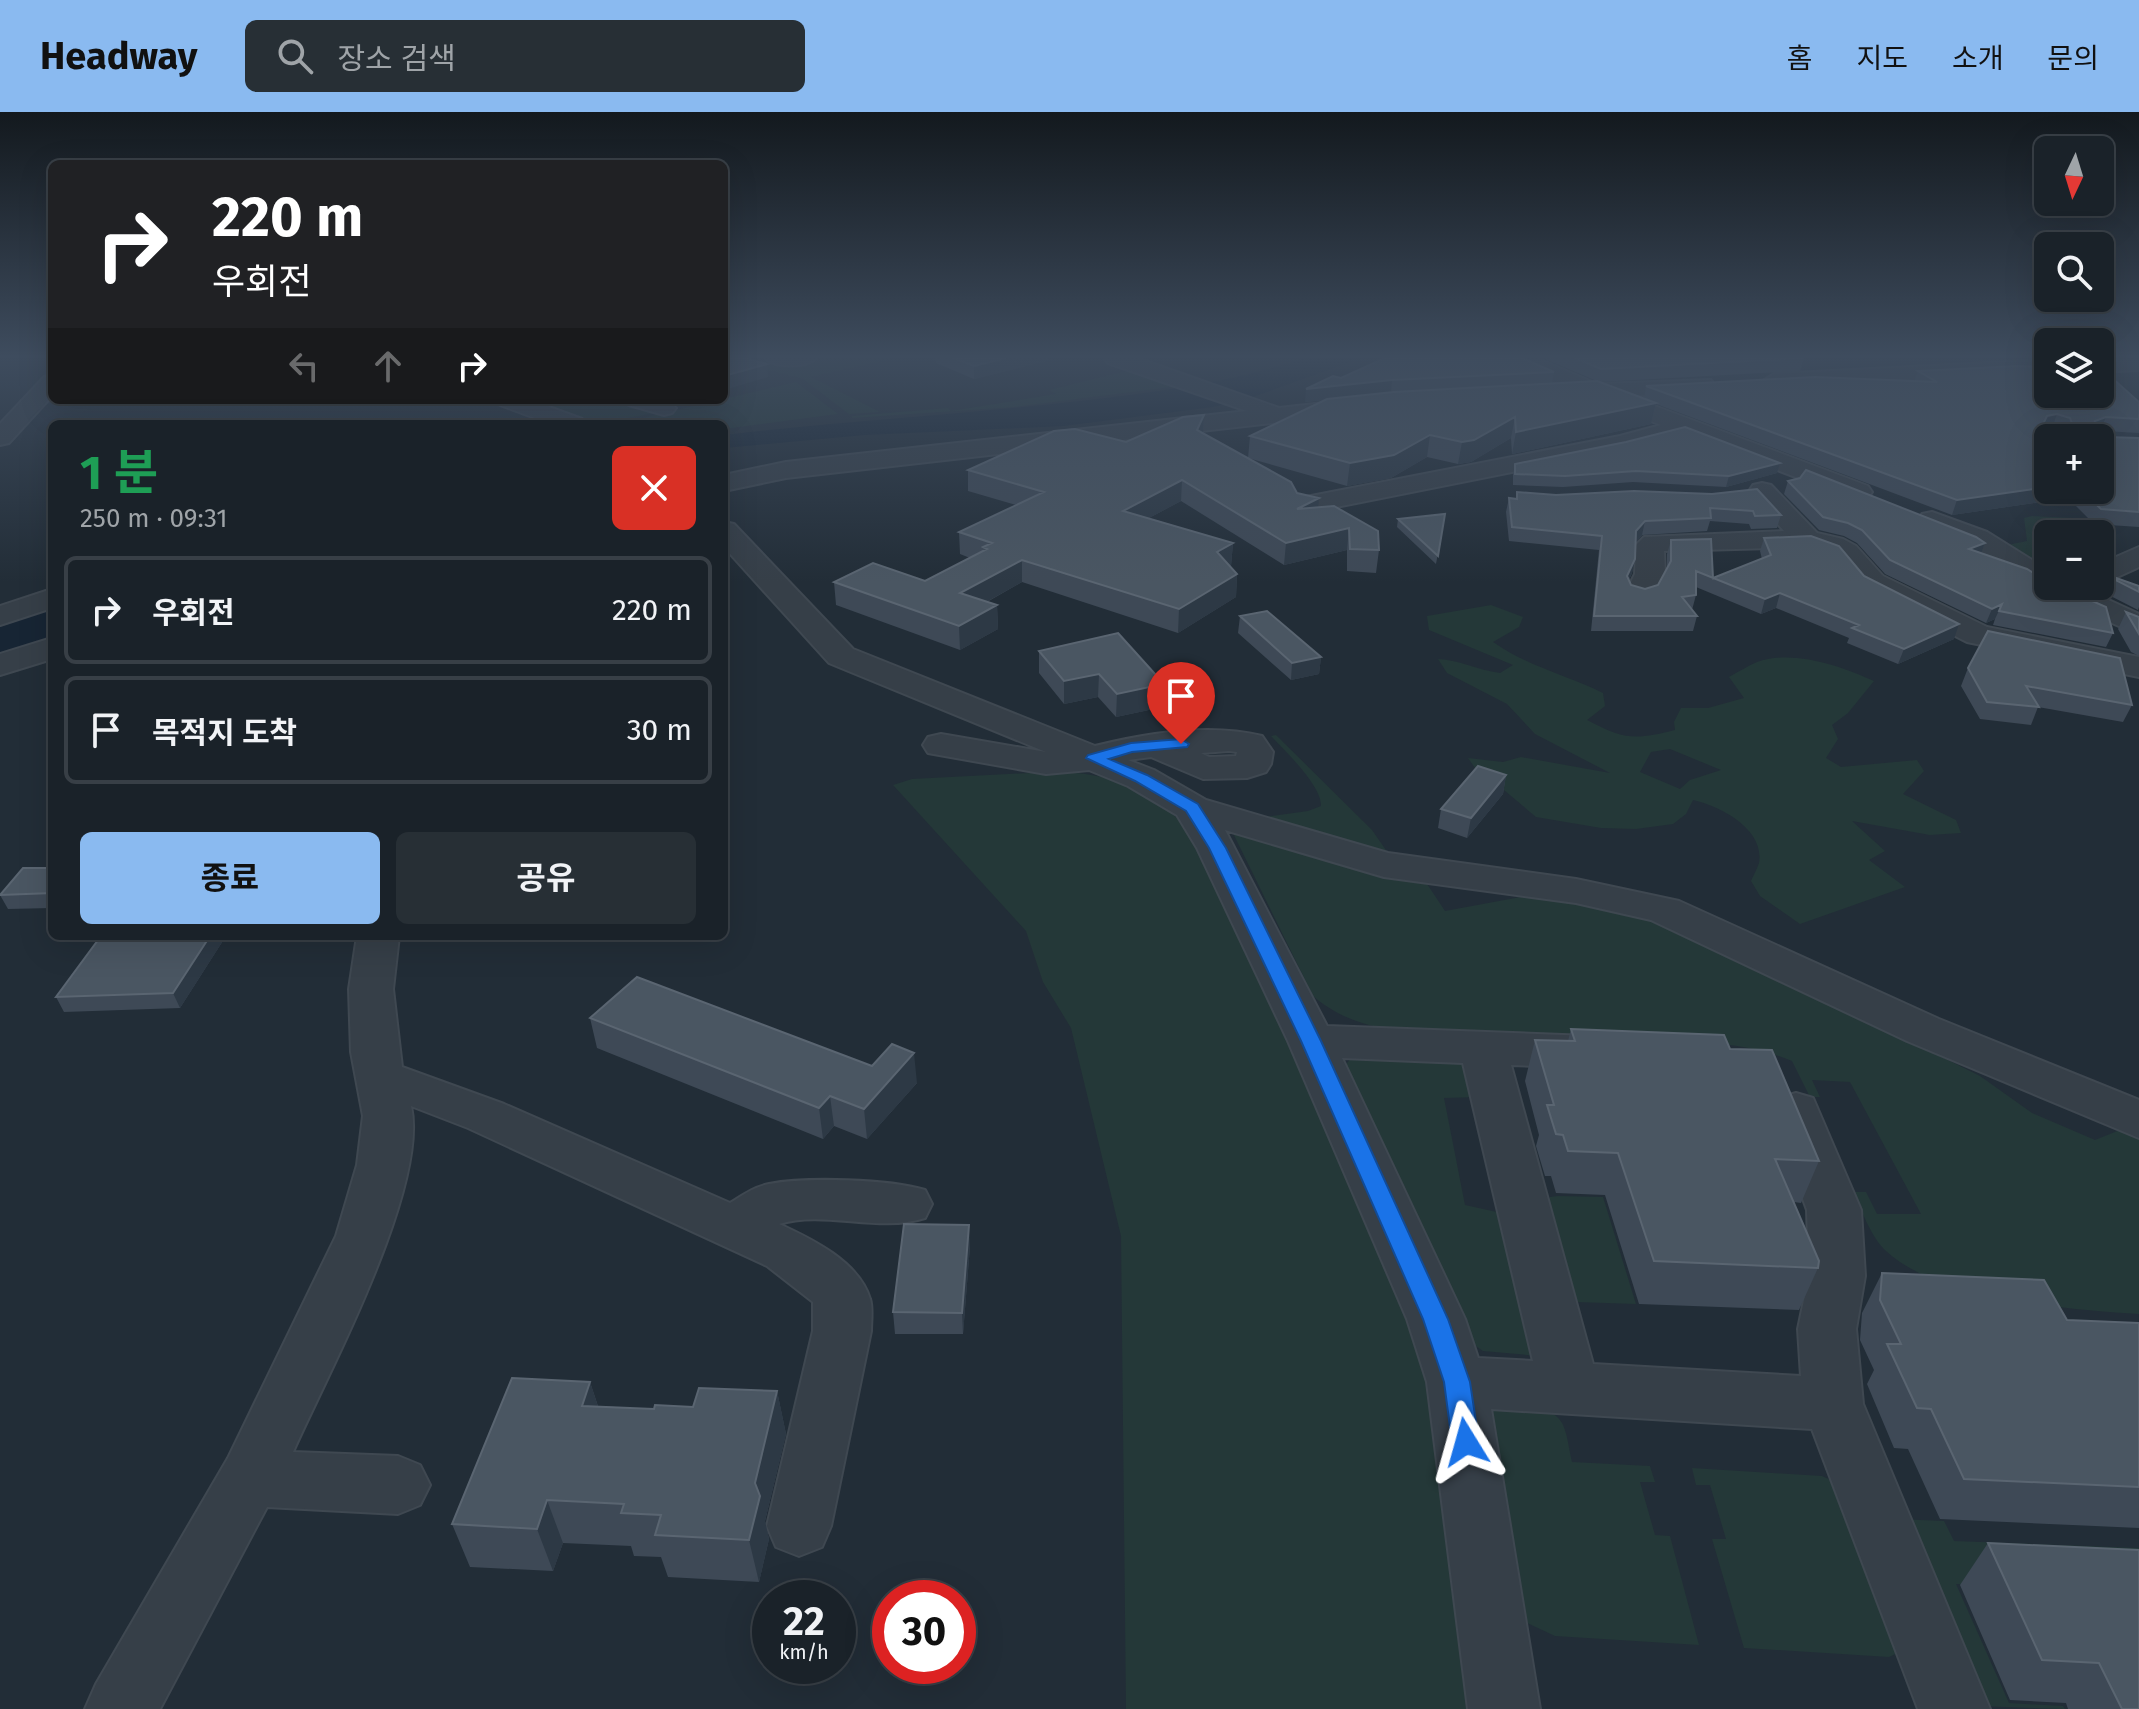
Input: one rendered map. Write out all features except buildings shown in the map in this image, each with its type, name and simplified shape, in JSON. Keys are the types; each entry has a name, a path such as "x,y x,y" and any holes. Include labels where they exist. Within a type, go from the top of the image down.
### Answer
{"street":[{"path":"728,482 786,470 1115,433"},
{"path":"1306,505 1623,443 1661,433"},
{"path":"1702,433 1882,501"},
{"path":"1807,539 1751,494 1810,474"},
{"path":"1372,492 1401,514"},
{"path":"1911,512 1977,538 2034,575"},
{"path":"728,534 841,656 1141,778 1192,808 1384,865 1576,891 1664,910 1923,1030 2139,1120"},
{"path":"1641,592 1650,574 1650,545 1654,543 1807,539 1833,545 1846,552 1872,582 1978,635 2139,667"},
{"path":"2114,544 2139,546"},
{"path":"2114,569 2139,556"},
{"path":"0,616 48,599"},
{"path":"2083,600 2139,626"},
{"path":"0,665 48,649"},
{"path":"941,745 1046,763 1157,746"},
{"path":"1192,808 1217,848 1311,1041 1436,1319 1457,1382 1504,1709"},
{"path":"121,1709 250,1478 363,1236 383,1165 388,1116 375,1052 371,989 377,940"},
{"path":"1311,1041 1638,1054"},
{"path":"1483,1048 1570,1390"},
{"path":"1771,1066 1788,1089 1834,1210 1837,1276 1827,1329 1833,1404 1954,1709"},
{"path":"381,1077 486,1116 786,1251 833,1286 843,1301 842,1331 799,1526"},
{"path":"734,1228 769,1204 802,1201 906,1204"},
{"path":"1457,1382 1833,1404"},
{"path":"250,1478 398,1485"}],"green space":[{"path":"2024,518 2075,520 2034,520 2034,564 2007,545 2027,541"},
{"path":"1491,605 1523,617 1519,627 1493,642 1533,664 1603,693 1605,706 1587,720 1621,735 1640,737 1675,730 1674,722 1681,708 1708,708 1744,698 1729,677 1771,658 1817,661 1861,675 1874,681 1848,713 1832,725 1838,739 1826,758 1841,767 1917,760 1924,771 1903,794 1956,820 1961,833 1930,835 1852,821 1885,851 1869,860 1905,887 1800,924 1760,896 1751,881 1759,863 1755,840 1738,821 1716,808 1693,800 1686,814 1673,824 1636,829 1601,828 1536,817 1498,785 1480,775 1468,758 1503,762 1521,757 1610,773 1535,734 1507,704 1447,673 1438,659 1500,673 1513,665 1429,630 1427,616","holes":["1670,749 1721,770 1690,780 1680,789 1640,772 1651,752"]},
{"path":"1276,735 1372,830 1388,853 1258,818 1308,811 1321,806 1309,779 1271,736"},
{"path":"1050,772 1094,775 1130,786 1162,806 1195,835 1417,1301 1488,1709 1126,1709 1121,1236 1071,1028 1043,982 1026,931 893,785 912,779"},
{"path":"1229,825 1351,866 1427,884 1445,911 1526,896 1578,899 1663,918 1980,1076 2032,1113 2095,1140 2125,1128 2139,1131 2139,1314 2042,1305 1970,1291 1909,1268 1886,1251 1871,1231 1853,1192 1866,1192 1877,1214 1921,1214 1850,1082 1812,1080 1820,1097 1810,1097 1792,1061 1732,1045 1411,1032 1369,1025 1331,1009 1313,996"},
{"path":"1355,1053 1460,1053 1480,1097 1444,1098 1465,1205 1501,1213 1539,1356 1483,1351 1470,1342 1344,1067"},
{"path":"1550,1197 1603,1197 1636,1304 1575,1302 1543,1211"},
{"path":"1481,1408 1526,1408 1549,1412 1563,1425 1572,1462 1650,1466 1655,1482 1640,1482 1655,1535 1670,1536 1699,1645 1555,1636 1525,1622"},
{"path":"1692,1468 1822,1476 1844,1486 1906,1649 1889,1657 1744,1648 1712,1539 1726,1539 1710,1485 1696,1485"},
{"path":"1897,1519 1944,1521 1954,1541 2139,1548 2139,1591 1956,1584 2009,1703 2063,1706 2065,1709 1977,1706"}],"water":[{"path":"749,433 919,433 728,448 728,435"},
{"path":"48,610 48,639 0,654 0,627"}],"route":[{"path":"1181,744 1131,748 1094,758 1141,778 1192,808 1217,848 1311,1041 1436,1319 1457,1382 1466,1442"}]}
